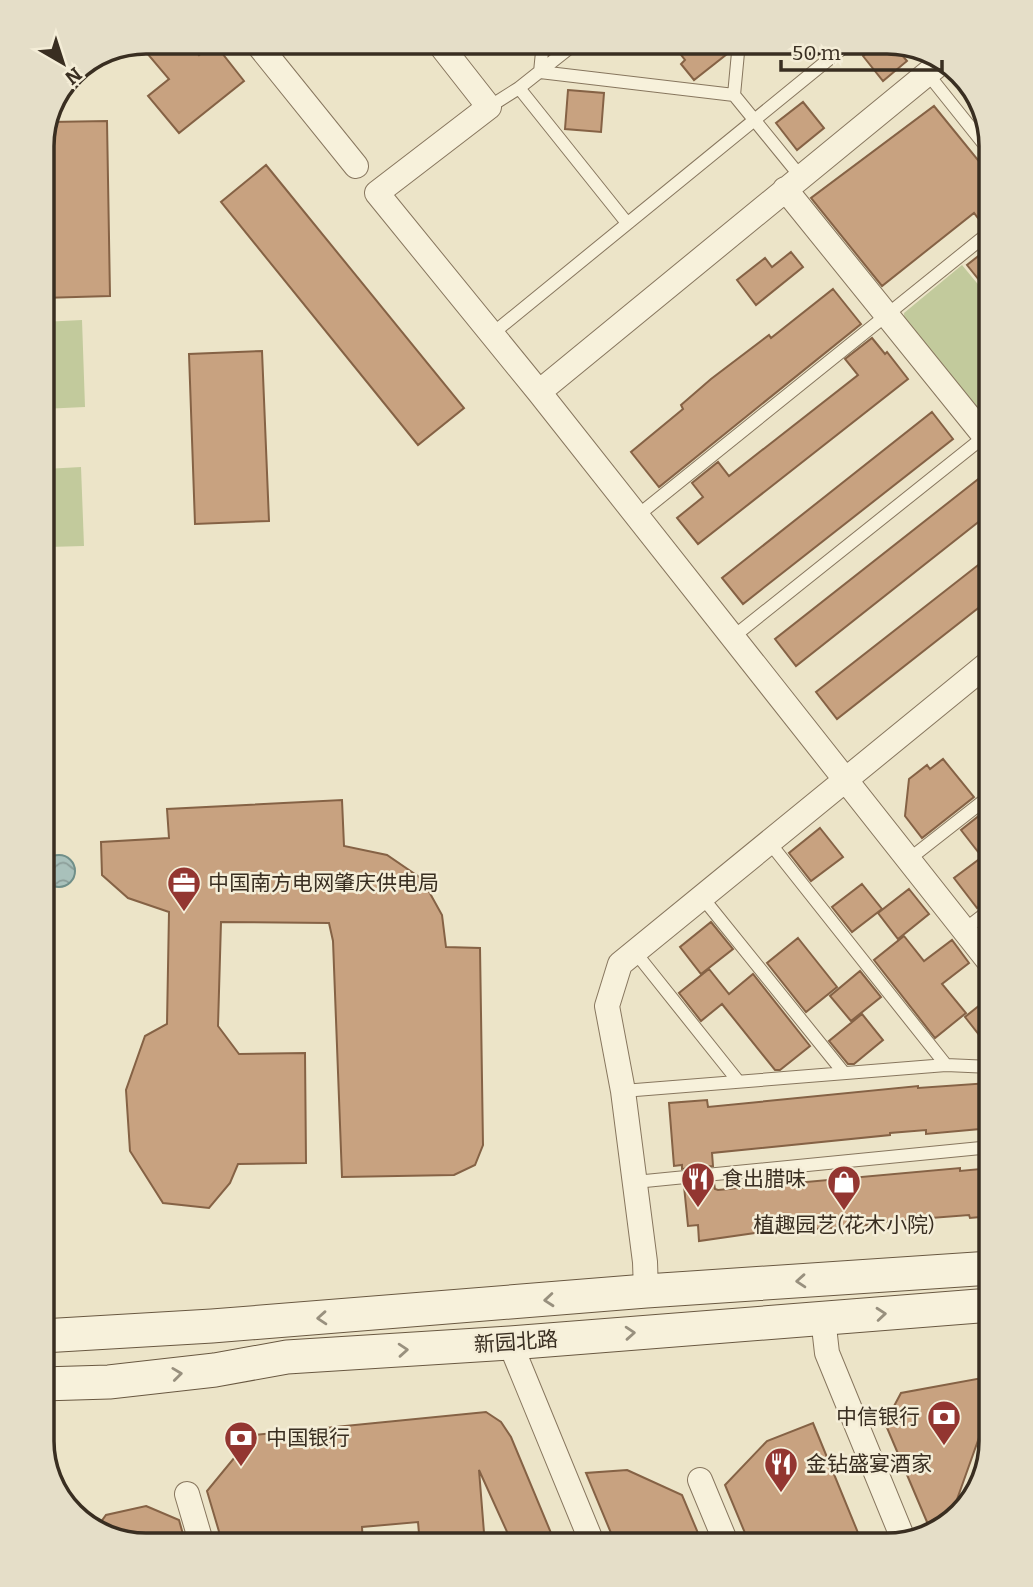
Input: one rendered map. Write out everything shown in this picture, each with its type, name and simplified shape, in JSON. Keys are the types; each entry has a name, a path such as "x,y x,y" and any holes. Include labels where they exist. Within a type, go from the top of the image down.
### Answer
{"main road":[{"name":"新园北路","path":"54,1335 212,1326 646,1291 979,1269"},
{"name":"新园北路","path":"54,1384 109,1382 215,1370 287,1357 510,1343 979,1306"},
{"path":"54,1320 85,1333"},
{"path":"212,1326 205,1344 206,1355 215,1370"},
{"path":"54,1402 109,1382"}],"street":[{"path":"266,54 356,166"},
{"path":"447,54 489,107 377,193 539,392 979,949"},
{"path":"539,392 933,67"},
{"path":"793,182 887,314 979,429"},
{"path":"646,1291 645,1262 623,1091 607,1006 620,964 979,671"},
{"path":"823,1318 827,1353 900,1531"},
{"path":"510,1343 588,1533"},
{"path":"700,1480 722,1533"},
{"path":"187,1494 198,1533"}],"lane":[{"path":"540,72 542,54"},
{"path":"489,107 519,88 562,54"},
{"path":"734,95 738,54"},
{"path":"492,334 836,54"},
{"path":"937,70 977,132"},
{"path":"540,72 734,95 755,121 793,182"},
{"path":"519,88 627,223"},
{"path":"637,516 979,240"},
{"path":"733,637 979,447"},
{"path":"908,860 979,804"},
{"path":"769,842 946,1065"},
{"path":"702,897 844,1073"},
{"path":"964,930 979,918"},
{"path":"635,951 738,1081"},
{"path":"623,1091 946,1065 979,1066"},
{"path":"635,1182 979,1148"}],"green space":[{"path":"962,265 979,286 979,413 976,416 905,328 904,313"},
{"path":"82,320 85,407 54,408 54,321"},
{"path":"81,467 84,546 54,547 54,468"}],"water":[{"path":"54,856 65,856 71,859 74,865 71,883 54,886"}],"building":[{"path":"148,54 223,54 244,81 179,133 148,96 169,79"},
{"path":"680,54 727,54 694,80 681,64 685,60"},
{"path":"892,54 903,56 907,61 883,81 863,56"},
{"path":"568,90 604,93 601,132 565,129"},
{"path":"803,102 824,128 797,150 776,123"},
{"path":"934,106 979,161 979,220 974,213 882,286 811,198"},
{"path":"107,121 110,296 54,298 54,141 57,122"},
{"path":"266,165 464,408 418,445 221,202"},
{"path":"791,252 803,267 756,305 737,280 765,258 772,267"},
{"path":"979,256 979,280 967,265"},
{"path":"833,289 861,324 659,487 631,452 683,409 681,405 711,379 769,335 771,338"},
{"path":"872,338 908,379 698,544 677,518 703,497 692,483 718,462 729,476 858,375 845,359"},
{"path":"262,351 269,521 195,524 189,354"},
{"path":"932,412 953,439 743,604 722,578"},
{"path":"979,478 979,521 796,666 775,639"},
{"path":"979,564 979,607 837,719 816,692"},
{"path":"943,759 974,797 922,838 905,816 909,779 927,765 930,769"},
{"path":"342,800 344,846 387,855 422,879 442,915 446,947 480,948 483,1145 475,1165 454,1175 342,1177 333,941 329,923 221,922 218,1026 239,1054 305,1053 306,1163 238,1164 230,1183 209,1208 163,1203 130,1151 126,1090 145,1036 167,1024 169,912 128,898 102,875 101,842 169,838 167,809"},
{"path":"979,816 979,853 961,830"},
{"path":"820,828 843,857 811,881 789,853"},
{"path":"979,859 979,907 977,908 954,878"},
{"path":"862,884 882,909 852,932 832,907"},
{"path":"909,889 929,914 898,939 878,913"},
{"path":"711,922 733,949 701,974 680,947"},
{"path":"904,936 924,961 952,940 969,963 942,984 966,1013 935,1038 874,960"},
{"path":"798,938 837,987 806,1012 767,963"},
{"path":"709,969 729,994 753,974 810,1046 780,1070 775,1070 722,1004 701,1021 679,993"},
{"path":"860,971 881,997 851,1021 830,996"},
{"path":"979,1006 979,1035 965,1017"},
{"path":"862,1014 883,1040 854,1064 848,1064 829,1041"},
{"path":"979,1084 979,1129 926,1134 926,1130 890,1133 712,1153 713,1166 682,1169 682,1165 674,1166 669,1103 707,1100 708,1107"},
{"path":"960,1168 960,1171 979,1169 979,1217 970,1218 969,1215 892,1221 860,1226 755,1233 699,1241 698,1225 688,1226 684,1186 714,1183 715,1189"},
{"path":"979,1379 979,1438 957,1500 929,1522 885,1423 901,1393"},
{"path":"486,1412 501,1422 511,1437 551,1533 508,1533 479,1470 484,1533 419,1533 418,1522 362,1527 362,1533 219,1533 207,1491 253,1435"},
{"path":"813,1423 858,1533 745,1533 725,1485 767,1441"},
{"path":"627,1470 682,1495 698,1533 611,1533 586,1473"},
{"path":"146,1506 179,1520 183,1533 129,1531 102,1521 106,1515"}],"place":[{"name":"中国南方电网肇庆供电局","path":"184,913"},
{"name":"食出腊味","path":"698,1209"},
{"name":"植趣园艺(花木小院)","path":"844,1212"},
{"name":"中信银行","path":"944,1447"},
{"name":"中国银行","path":"241,1468"},
{"name":"金钻盛宴酒家","path":"781,1494"}]}
